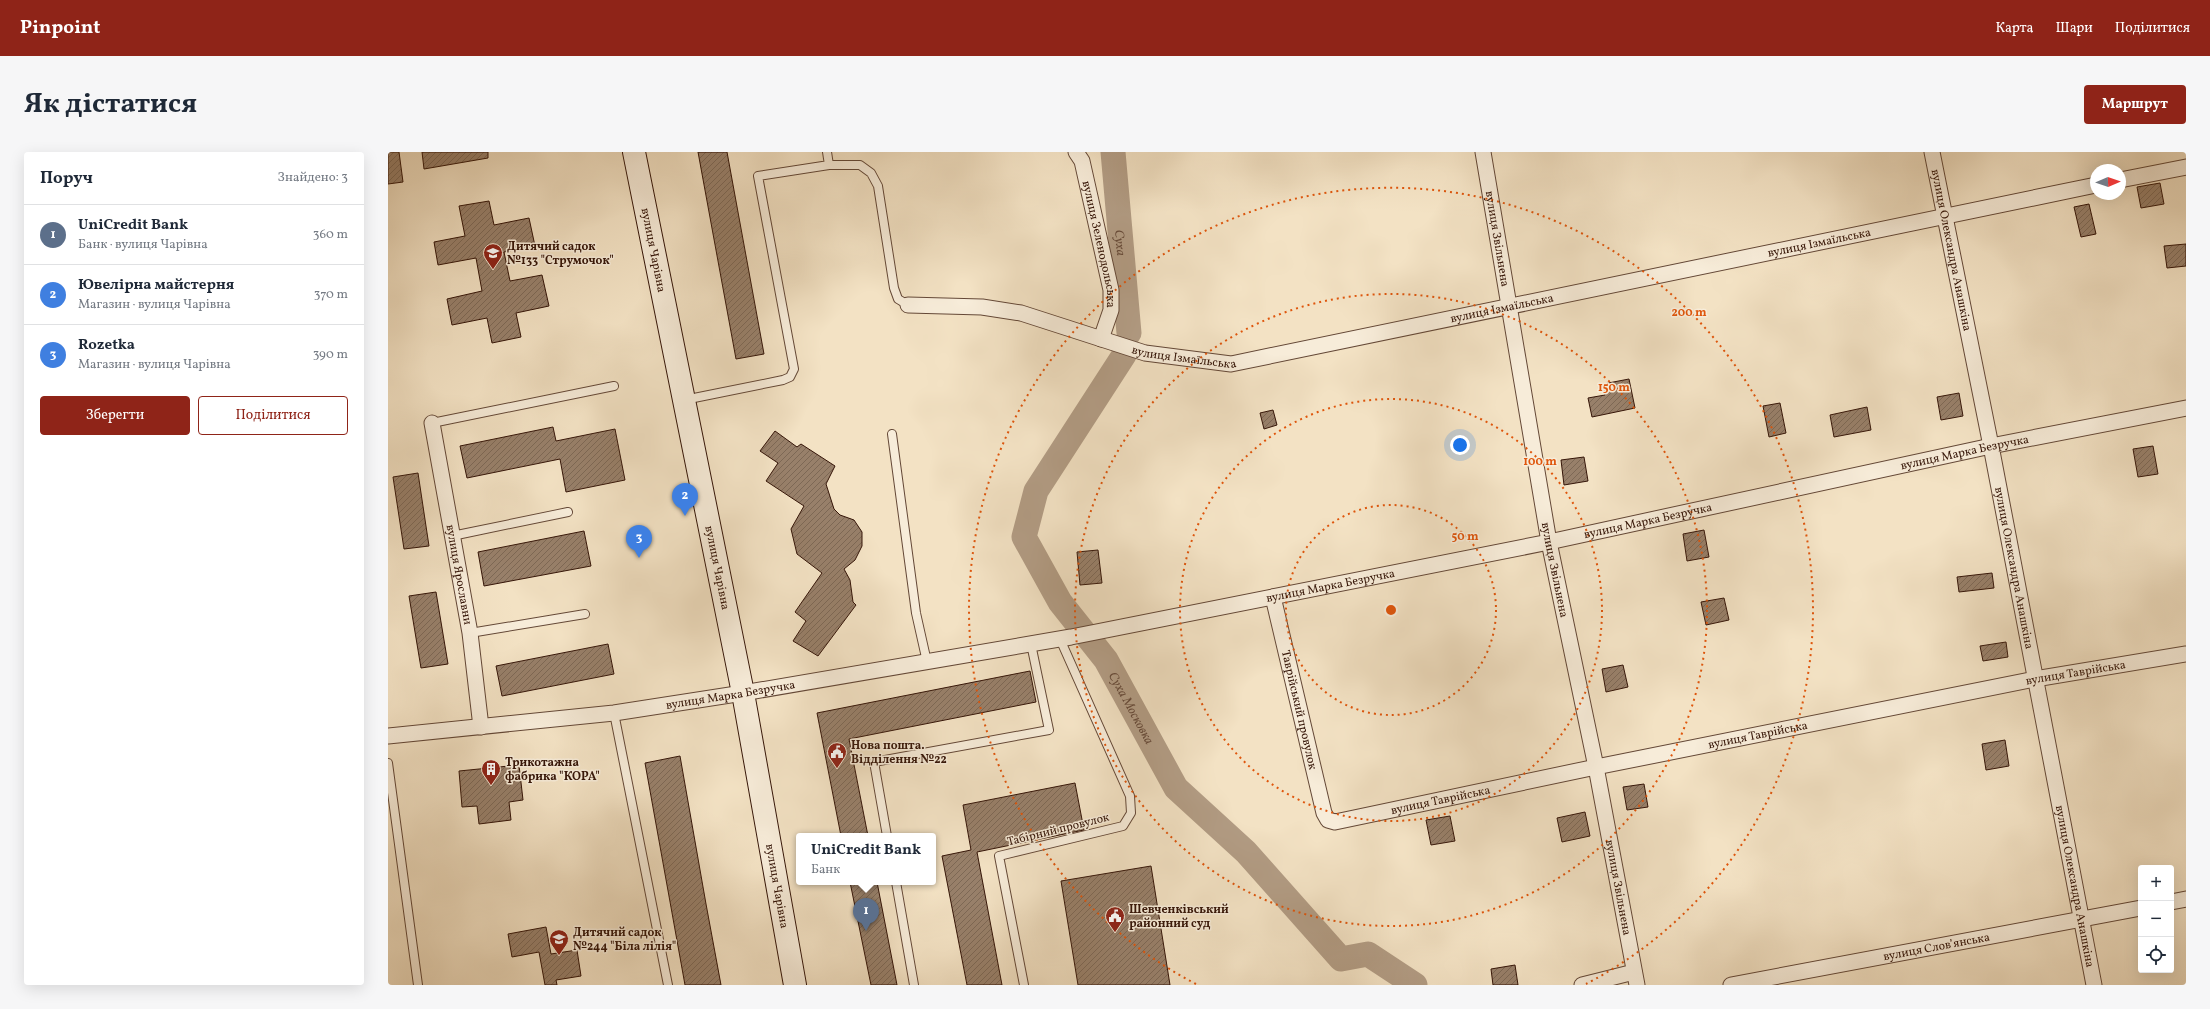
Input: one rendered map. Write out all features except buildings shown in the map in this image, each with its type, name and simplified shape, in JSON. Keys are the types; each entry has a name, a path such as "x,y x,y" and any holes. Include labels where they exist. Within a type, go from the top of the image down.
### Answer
{"street":[{"name":"вулиця Чарівна","path":"634,152 743,694 795,985"},
{"name":"вулиця Зеленодольська","path":"1076,152 1082,161 1111,290 1110,310 1102,339"},
{"name":"вулиця Звільнена","path":"1483,152 1549,542 1596,767 1636,979"},
{"name":"вулиця Олександра Анашкіна","path":"1932,152 1943,216 1991,446 2094,985"},
{"path":"2126,179 2186,167"},
{"name":"вулиця Ізмаїльська","path":"908,305 982,307 1020,313 1145,353 1231,364 2090,186"},
{"name":"вулиця Марка Безручка","path":"388,736 614,713 743,694 1066,638 1110,628 1549,542 1991,446 2186,408"},
{"name":"вулиця Ярославни","path":"432,423 470,633 481,727"},
{"name":"Таврійський провулок","path":"1273,597 1324,813 1330,821"},
{"name":"вулиця Таврійська","path":"1330,821 1338,822 1596,767 2035,680 2186,654"},
{"path":"2174,901 2186,899"},
{"name":"вулиця Слов’янська","path":"1731,985 2138,909"},
{"path":"1582,985 1636,979"}],"lane":[{"path":"827,152 829,165"},
{"path":"683,400 783,380 790,377 794,369 758,176 829,165 860,165 872,173 878,186 894,288 898,299 908,305"},
{"path":"432,423 614,386"},
{"path":"892,434 916,613 927,662"},
{"path":"452,536 568,512"},
{"path":"470,633 585,614"},
{"name":"Табірний провулок","path":"1024,985 999,856 1123,826 1131,813 1130,796 1066,638"},
{"path":"886,833 874,762 1049,730 1031,644"},
{"path":"614,713 668,985"},
{"path":"388,763 418,985"},
{"path":"897,885 914,985"}],"waterway":[{"name":"Суха","path":"1113,152 1129,333"},
{"name":"Суха Московка","path":"1124,355 1036,491 1024,537 1060,602 1106,660 1176,788 1246,852 1341,959 1368,954 1415,985"}],"place":[{"name":"Дитячий садок №133 \"Струмочок\"","path":"493,270"},
{"name":"Ювелірна майстерня","path":"685,516"},
{"name":"Rozetka","path":"639,558"},
{"name":"Нова пошта. Відділення №22","path":"837,769"},
{"name":"Трикотажна фабрика \"КОРА\"","path":"491,786"},
{"name":"UniCredit Bank","path":"866,931"},
{"name":"Шевченківський районний суд","path":"1115,933"},
{"name":"Дитячий садок №244 \"Біла лілія\"","path":"559,956"}]}
